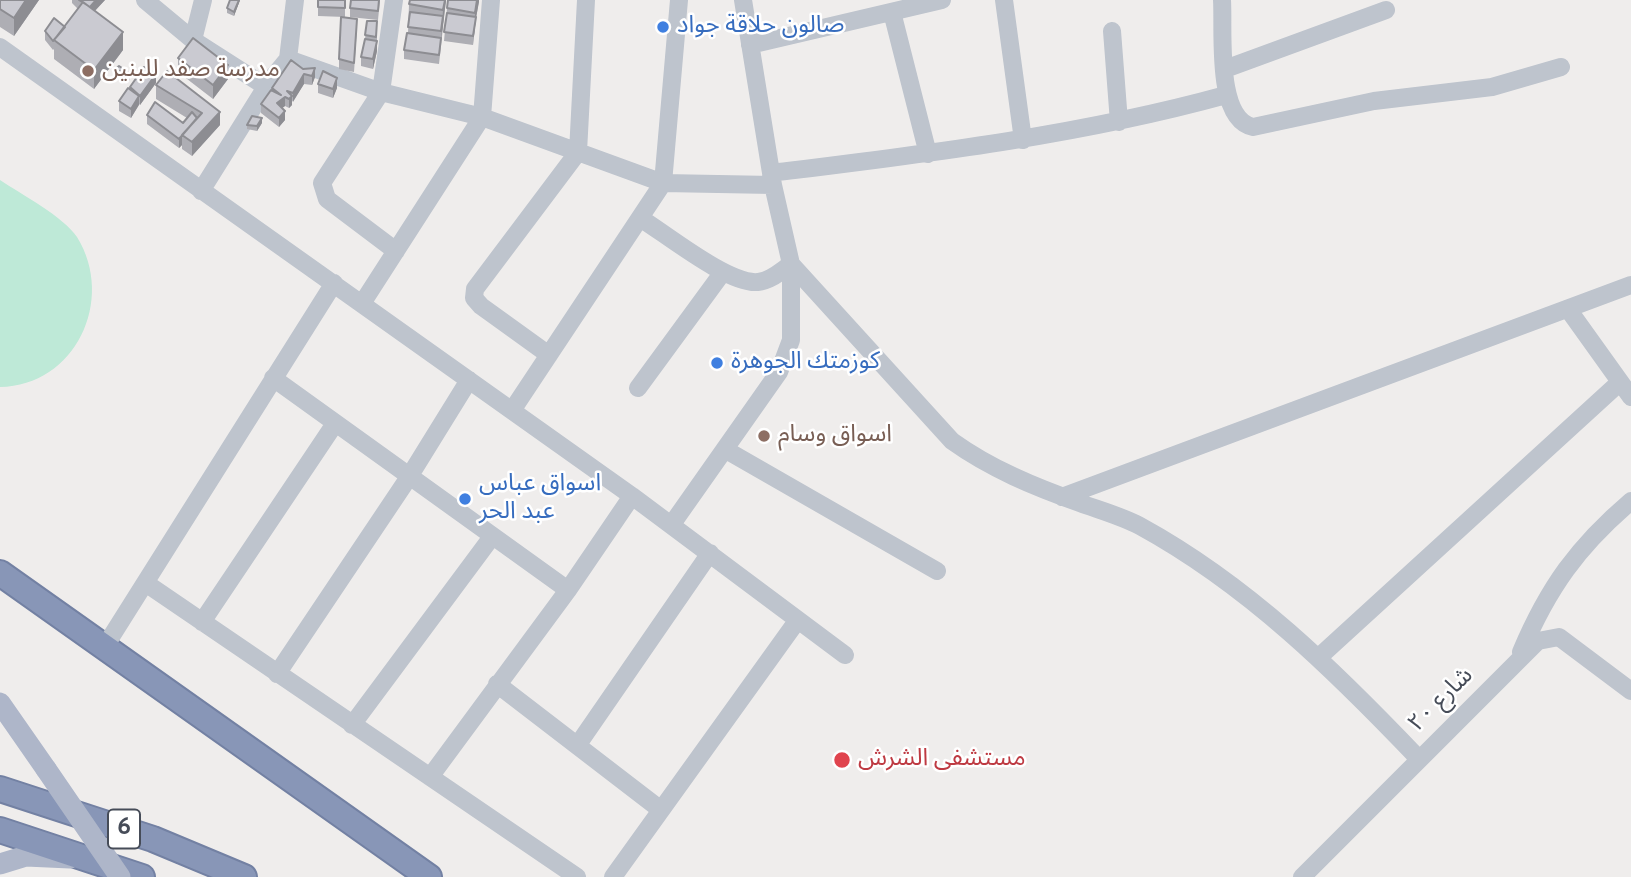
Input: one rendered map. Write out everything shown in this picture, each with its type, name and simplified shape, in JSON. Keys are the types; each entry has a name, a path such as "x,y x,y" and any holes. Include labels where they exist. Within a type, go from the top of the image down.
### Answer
{"highway":[{"path":"0,573 429,877"},
{"name":"6","path":"0,789 153,839 244,877"},
{"name":"6","path":"0,830 142,877"}],"main road":[{"path":"0,704 120,877"},
{"path":"0,864 26,856 88,859"}],"street":[{"path":"145,0 194,40 268,88"},
{"path":"194,40 203,0"},
{"path":"201,191 288,59 295,0"},
{"path":"394,0 381,92 322,183 322,191 327,199 396,251"},
{"path":"363,302 482,117 491,0"},
{"path":"549,355 481,306 474,298 475,289 578,152 586,0"},
{"path":"513,409 663,183 679,0"},
{"path":"672,524 726,450 786,357 793,323 791,264 772,179 743,0"},
{"path":"750,45 942,0"},
{"path":"1004,0 1023,140"},
{"path":"1222,0 1226,95 1239,121 1258,127 1374,101 1492,87 1561,67"},
{"path":"1225,69 1386,10"},
{"path":"892,12 928,154"},
{"path":"1112,31 1119,122"},
{"path":"0,47 513,409 672,524 845,655"},
{"path":"288,59 381,92 482,117 663,183 772,179 1023,140 1119,122 1226,95"},
{"path":"640,218 723,272 758,282 774,276 791,264"},
{"path":"791,264 952,441 980,461 1062,497 1138,525 1196,561 1269,613 1320,657 1419,759"},
{"path":"638,388 723,272"},
{"path":"104,648 147,584 334,283"},
{"path":"1062,497 1631,285"},
{"path":"1568,309 1631,397"},
{"path":"273,378 491,538 568,590"},
{"path":"277,674 409,477 469,380"},
{"path":"1320,657 1619,383"},
{"path":"202,622 334,425"},
{"path":"726,450 937,571"},
{"path":"430,777 568,590 632,496"},
{"path":"1519,658 1540,606 1561,573 1631,501"},
{"path":"352,725 491,538"},
{"path":"579,743 710,553"},
{"path":"147,584 576,877"},
{"path":"612,877 797,621"},
{"name":"شارع ٢٠","path":"1302,877 1538,640 1559,637 1631,691"},
{"path":"498,684 579,743 661,810"}],"green space":[{"path":"0,180 71,229 88,261 92,287 90,312 81,335 68,356 49,372 26,383 0,387"}],"building":[{"path":"0,0 26,0 14,18 0,9"},
{"path":"79,0 96,0 90,7"},
{"path":"230,0 239,0 234,12 227,8"},
{"path":"318,0 345,0 345,8 318,7"},
{"path":"351,0 379,0 378,11 350,8"},
{"path":"410,0 445,0 443,10 409,4"},
{"path":"448,0 477,0 475,13 447,8"},
{"path":"83,2 123,32 94,70 54,40"},
{"path":"410,12 443,16 441,31 408,27"},
{"path":"447,13 476,17 473,36 444,32"},
{"path":"341,17 357,19 354,63 339,59"},
{"path":"54,18 65,27 53,41 45,31"},
{"path":"367,21 377,21 376,37 365,35"},
{"path":"407,33 441,38 439,55 404,50"},
{"path":"193,38 228,65 213,85 178,58"},
{"path":"365,39 377,41 373,59 361,57"},
{"path":"291,60 303,69 315,68 312,76 304,74 293,93 287,91 292,96 289,99 285,97 277,103 285,111 279,118 261,104 271,90 281,95 272,88"},
{"path":"119,66 131,74 129,76 115,69"},
{"path":"144,67 156,74 140,96 130,87"},
{"path":"167,71 220,112 192,142 182,135 202,113 156,85"},
{"path":"323,71 337,78 333,89 318,84"},
{"path":"128,88 139,96 131,109 119,101"},
{"path":"155,102 183,123 192,112 197,118 179,139 147,115"},
{"path":"252,116 262,118 257,126 247,125"}],"place":[{"name":"صالون حلاقة جواد","path":"663,27"},
{"name":"مدرسة صفد للبنين","path":"88,71"},
{"name":"كوزمتك الجوهرة","path":"717,363"},
{"name":"اسواق وسام","path":"764,436"},
{"name":"اسواق عباس عبد الحر","path":"465,499"},
{"name":"مستشفى الشرش","path":"842,760"}]}
